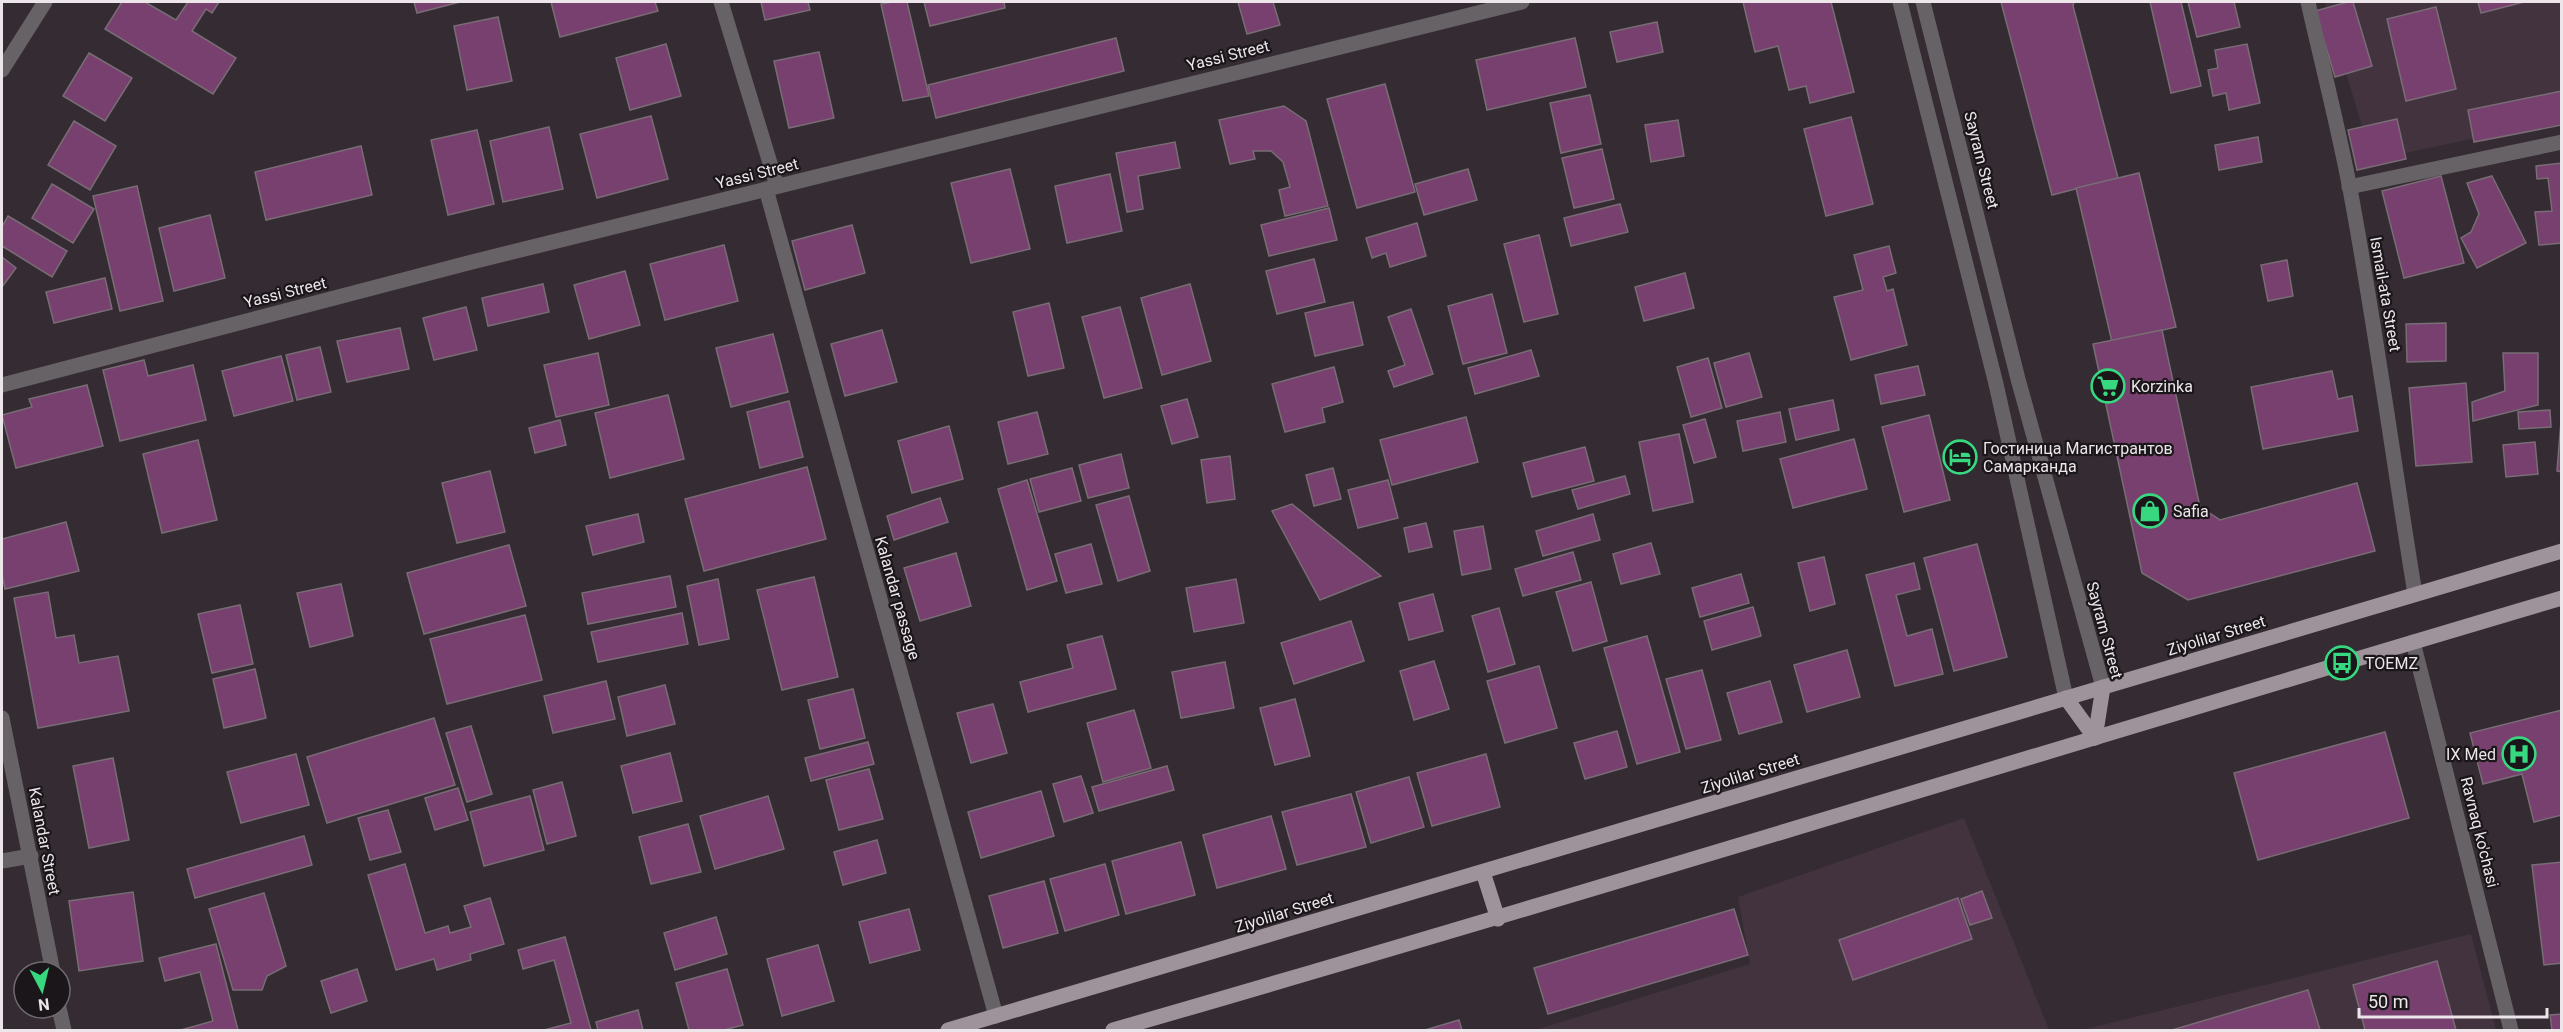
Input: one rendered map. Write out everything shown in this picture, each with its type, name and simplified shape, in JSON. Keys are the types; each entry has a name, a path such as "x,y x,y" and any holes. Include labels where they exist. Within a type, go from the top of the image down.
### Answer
{"main road":[{"name":"Ziyolilar Street","path":"948,1030 2562,551"},
{"path":"1113,1030 1498,919 2562,598"},
{"name":"Sayram Street","path":"2094,738 2103,687"},
{"path":"2066,698 2094,738"},
{"path":"1483,872 1498,919"}],"street":[{"path":"2,70 45,2"},
{"name":"Kalandar passage","path":"721,2 996,1016"},
{"name":"Yassi Street","path":"2,385 422,275 1522,2"},
{"path":"1900,2 1996,384 2066,698"},
{"name":"Sayram Street","path":"1923,2 2018,379 2103,687"},
{"name":"Ismail-ata Street","path":"2308,2 2349,187 2384,387 2393,462 2415,594"},
{"path":"2349,187 2562,142"},
{"name":"Ravnaq ko'chasi","path":"2413,642 2511,1030"},
{"name":"Kalandar Street","path":"2,718 51,960"},
{"path":"2,861 31,856"}],"shaded area":[{"path":"2325,2 2561,2 2561,120 2372,160"},
{"path":"1964,818 2049,1030 1535,1030 1750,964 1738,897"},
{"path":"2471,934 2496,1030 2082,1030"}],"building":[{"path":"122,2 145,2 176,20 188,2 219,2 212,13 206,9 192,31 236,58 213,94 105,29"},
{"path":"414,2 460,2 417,13"},
{"path":"551,2 655,2 658,11 560,37"},
{"path":"761,2 808,2 810,10 765,20"},
{"path":"907,2 929,96 903,101 881,4"},
{"path":"924,2 1004,2 1005,8 930,26"},
{"path":"1238,2 1273,2 1280,25 1247,34"},
{"path":"1743,2 1831,2 1854,92 1810,103 1806,86 1789,90 1778,46 1755,52"},
{"path":"2001,2 2074,2 2073,6 2118,178 2052,195"},
{"path":"2150,2 2181,2 2201,86 2171,93"},
{"path":"2188,2 2234,2 2240,27 2197,37"},
{"path":"2353,2 2372,66 2335,77 2315,11"},
{"path":"2478,2 2524,2 2481,13"},
{"path":"2436,7 2456,89 2406,101 2387,19"},
{"path":"498,17 512,81 467,90 454,26"},
{"path":"1657,22 1663,52 1617,62 1610,32"},
{"path":"1116,38 1124,71 936,118 928,85"},
{"path":"1575,38 1586,87 1487,110 1476,60"},
{"path":"666,44 681,96 630,110 616,58"},
{"path":"2247,44 2260,103 2229,110 2226,93 2213,96 2208,70 2218,68 2215,50"},
{"path":"819,52 834,118 789,128 774,61"},
{"path":"89,53 132,78 105,121 63,96"},
{"path":"1385,84 1415,192 1357,208 1327,99"},
{"path":"2562,91 2562,125 2474,142 2468,110"},
{"path":"1590,95 1601,144 1561,153 1550,103"},
{"path":"1284,106 1306,121 1328,206 1285,216 1279,190 1290,187 1283,162 1271,151 1253,151 1255,159 1230,164 1219,120"},
{"path":"651,116 668,179 597,198 580,134"},
{"path":"1851,117 1873,204 1826,216 1804,129"},
{"path":"2397,119 2406,159 2357,170 2348,130"},
{"path":"1678,120 1684,156 1651,162 1645,125"},
{"path":"74,121 116,146 90,190 48,165"},
{"path":"549,127 563,189 503,202 490,141"},
{"path":"477,130 494,204 448,215 431,140"},
{"path":"2258,137 2262,162 2219,170 2215,145"},
{"path":"1175,142 1180,168 1138,176 1143,209 1127,212 1116,153"},
{"path":"361,146 372,195 266,220 255,172"},
{"path":"1602,149 1614,199 1574,208 1562,158"},
{"path":"2562,163 2562,243 2539,245 2535,212 2552,211 2548,178 2537,179 2536,166"},
{"path":"1010,169 1030,249 971,263 951,183"},
{"path":"1468,169 1477,200 1424,215 1415,184"},
{"path":"2139,173 2176,327 2112,342 2076,188"},
{"path":"1110,174 1122,231 1067,243 1055,186"},
{"path":"2441,176 2464,263 2404,278 2382,191"},
{"path":"2492,176 2526,243 2477,268 2461,238 2471,232 2479,214 2467,183"},
{"path":"52,184 94,209 73,243 32,218"},
{"path":"137,186 163,301 120,311 93,196"},
{"path":"1620,204 1628,232 1571,246 1564,218"},
{"path":"1329,208 1337,240 1269,256 1261,225"},
{"path":"210,215 225,278 174,291 159,228"},
{"path":"8,216 67,251 52,277 2,246 2,227"},
{"path":"1417,223 1426,256 1390,267 1386,253 1372,258 1366,238"},
{"path":"852,225 865,273 805,290 792,241"},
{"path":"1539,235 1558,314 1524,322 1504,244"},
{"path":"724,245 738,301 665,320 650,264"},
{"path":"1889,246 1896,273 1883,277 1887,291 1893,289 1907,345 1851,360 1834,297 1863,290 1854,255"},
{"path":"2,257 16,268 2,287"},
{"path":"1314,259 1325,302 1277,314 1266,271"},
{"path":"2287,260 2293,296 2268,301 2261,265"},
{"path":"625,271 640,325 589,339 574,285"},
{"path":"1685,273 1694,308 1644,321 1635,287"},
{"path":"105,278 112,309 54,323 46,292"},
{"path":"543,284 549,312 488,326 482,298"},
{"path":"1190,284 1211,361 1162,375 1141,298"},
{"path":"1492,294 1507,353 1463,364 1448,306"},
{"path":"1353,302 1363,345 1315,356 1305,313"},
{"path":"1049,303 1064,368 1028,376 1013,312"},
{"path":"466,307 477,350 434,360 423,318"},
{"path":"1120,307 1142,388 1104,398 1082,317"},
{"path":"1411,309 1433,374 1394,387 1388,371 1405,365 1388,317"},
{"path":"2446,323 2446,361 2407,362 2406,324"},
{"path":"400,328 409,369 347,382 337,341"},
{"path":"882,330 897,382 845,396 831,344"},
{"path":"2162,330 2200,507 2220,520 2357,483 2375,551 2188,600 2142,573 2093,344"},
{"path":"773,334 788,392 731,407 716,348"},
{"path":"320,347 331,392 297,400 286,355"},
{"path":"1531,350 1539,376 1475,394 1468,368"},
{"path":"598,353 609,405 556,417 544,365"},
{"path":"1749,353 1762,397 1726,407 1714,363"},
{"path":"2503,353 2538,353 2538,405 2473,421 2472,402 2505,391"},
{"path":"281,356 293,401 234,416 222,371"},
{"path":"1708,358 1722,408 1691,417 1677,367"},
{"path":"144,360 148,376 193,365 206,420 120,441 103,370"},
{"path":"1918,366 1925,395 1881,404 1875,375"},
{"path":"1334,367 1343,402 1322,408 1325,422 1285,432 1272,384"},
{"path":"2332,371 2338,399 2352,396 2358,431 2263,449 2251,387"},
{"path":"2466,383 2472,462 2416,466 2409,388"},
{"path":"87,385 103,446 16,468 2,415 32,407 29,399"},
{"path":"668,395 684,459 610,478 595,413"},
{"path":"1187,399 1198,437 1172,444 1161,406"},
{"path":"1833,400 1839,430 1796,440 1789,409"},
{"path":"789,401 803,457 760,468 747,412"},
{"path":"2550,410 2551,427 2519,429 2518,412"},
{"path":"1037,412 1048,454 1008,464 998,422"},
{"path":"1780,412 1786,442 1743,451 1737,421"},
{"path":"1929,415 1950,500 1904,512 1882,427"},
{"path":"1466,417 1478,462 1392,485 1380,440"},
{"path":"1705,419 1716,457 1694,463 1683,425"},
{"path":"560,420 566,445 535,453 529,428"},
{"path":"2562,421 2562,472 2557,471"},
{"path":"949,426 963,479 912,493 898,441"},
{"path":"1679,434 1693,502 1653,511 1639,442"},
{"path":"1854,439 1867,489 1793,508 1780,459"},
{"path":"198,440 217,520 162,533 143,454"},
{"path":"2535,442 2538,474 2506,477 2503,445"},
{"path":"1585,447 1594,481 1532,497 1523,463"},
{"path":"1121,454 1129,488 1088,498 1079,465"},
{"path":"1230,456 1235,499 1207,503 1201,460"},
{"path":"807,467 826,539 704,571 685,499"},
{"path":"1072,468 1081,501 1039,512 1030,479"},
{"path":"1333,468 1341,499 1314,506 1306,475"},
{"path":"490,471 505,532 457,543 442,483"},
{"path":"1625,476 1630,494 1578,509 1572,490"},
{"path":"1027,480 1057,581 1027,590 998,489"},
{"path":"1388,480 1398,518 1358,528 1348,490"},
{"path":"1129,496 1150,571 1118,581 1096,505"},
{"path":"940,498 948,522 894,540 887,516"},
{"path":"1292,504 1381,576 1320,600 1272,511"},
{"path":"638,514 644,542 593,555 586,526"},
{"path":"1593,514 1600,540 1543,556 1536,531"},
{"path":"66,522 79,571 5,589 2,575 2,539"},
{"path":"1426,523 1432,547 1409,552 1404,528"},
{"path":"1483,526 1491,569 1462,575 1454,531"},
{"path":"1651,543 1660,574 1621,584 1613,554"},
{"path":"1091,544 1102,584 1066,593 1055,554"},
{"path":"1977,544 2007,657 1954,671 1924,558"},
{"path":"509,545 526,606 424,634 407,573"},
{"path":"1573,552 1581,580 1523,596 1515,569"},
{"path":"956,553 971,606 920,621 904,568"},
{"path":"1824,557 1835,604 1810,611 1798,563"},
{"path":"1914,563 1920,589 1896,595 1907,636 1932,629 1943,674 1895,686 1866,575"},
{"path":"1741,574 1749,603 1700,617 1692,588"},
{"path":"670,576 676,607 588,624 582,593"},
{"path":"814,577 838,677 782,690 757,590"},
{"path":"718,579 729,639 699,645 687,586"},
{"path":"1236,579 1244,623 1194,632 1186,588"},
{"path":"1591,582 1607,641 1573,651 1556,592"},
{"path":"341,584 353,636 310,647 297,593"},
{"path":"48,592 56,638 74,635 79,663 118,656 129,711 38,728 14,598"},
{"path":"1433,594 1443,631 1409,640 1399,603"},
{"path":"240,605 253,664 212,673 198,614"},
{"path":"1753,607 1761,636 1712,650 1704,621"},
{"path":"1499,608 1515,664 1488,672 1472,616"},
{"path":"682,613 688,644 598,662 591,632"},
{"path":"525,615 542,680 447,704 430,639"},
{"path":"1351,621 1364,661 1294,684 1281,643"},
{"path":"1102,636 1116,689 1028,712 1020,682 1073,668 1067,645"},
{"path":"1647,636 1680,752 1637,764 1604,648"},
{"path":"1847,650 1860,697 1807,712 1794,665"},
{"path":"1434,661 1449,709 1414,720 1400,671"},
{"path":"1225,662 1234,708 1181,718 1172,672"},
{"path":"1539,666 1557,728 1505,743 1487,681"},
{"path":"255,669 266,718 224,728 213,679"},
{"path":"1702,670 1721,740 1686,749 1666,679"},
{"path":"606,681 615,719 553,733 544,696"},
{"path":"1770,681 1782,722 1739,734 1727,693"},
{"path":"665,685 675,724 627,736 618,697"},
{"path":"853,689 865,738 820,749 808,700"},
{"path":"1295,699 1310,756 1275,765 1260,708"},
{"path":"993,704 1007,753 971,763 957,713"},
{"path":"1134,710 1151,768 1103,782 1087,723"},
{"name":"IX Med","path":"2562,710 2562,815 2534,822 2522,774 2483,784 2470,733"},
{"path":"434,718 455,785 327,823 307,757"},
{"path":"471,726 492,794 467,802 446,733"},
{"path":"1617,731 1627,767 1585,779 1574,743"},
{"path":"2385,732 2409,818 2258,860 2234,773"},
{"path":"868,742 874,764 811,781 805,758"},
{"path":"670,753 682,801 633,813 621,766"},
{"path":"296,754 309,805 241,823 227,772"},
{"path":"1486,754 1500,807 1432,826 1417,773"},
{"path":"113,758 129,840 89,848 73,766"},
{"path":"1167,766 1174,790 1099,811 1092,787"},
{"path":"869,769 883,819 839,830 826,780"},
{"path":"1081,776 1093,813 1064,822 1053,784"},
{"path":"1409,777 1424,827 1371,843 1356,792"},
{"path":"562,782 576,836 547,844 533,790"},
{"path":"458,788 468,820 435,830 425,798"},
{"path":"1041,791 1054,836 981,858 968,812"},
{"path":"1351,794 1366,847 1297,865 1282,812"},
{"path":"530,796 544,850 484,866 470,812"},
{"path":"768,796 784,849 715,869 700,816"},
{"path":"388,810 401,852 370,860 358,818"},
{"path":"1271,816 1286,869 1217,888 1203,835"},
{"path":"688,824 701,872 651,884 639,837"},
{"path":"304,836 312,865 195,898 187,869"},
{"path":"877,840 886,873 843,885 834,852"},
{"path":"1181,842 1195,895 1126,914 1112,861"},
{"path":"2562,862 2562,963 2544,965 2532,865"},
{"path":"405,864 425,933 448,926 450,933 471,927 464,906 490,898 504,944 470,954 471,960 437,970 434,959 396,970 368,875"},
{"path":"1105,864 1119,915 1065,931 1050,879"},
{"path":"1044,881 1058,933 1003,948 989,896"},
{"path":"1982,891 1992,918 1970,925 1961,899"},
{"path":"133,892 143,961 79,971 69,901"},
{"path":"264,893 286,966 267,976 262,990 233,990 209,909"},
{"path":"1958,898 1972,939 1853,980 1839,940"},
{"path":"909,909 920,950 870,963 859,922"},
{"path":"1734,909 1748,955 1548,1014 1534,968"},
{"path":"716,917 727,954 675,970 664,933"},
{"path":"565,937 591,1030 544,1030 571,1023 554,960 523,969 518,950"},
{"path":"216,944 238,1030 181,1030 213,1021 200,972 165,981 159,958"},
{"path":"818,945 834,1001 782,1016 767,959"},
{"path":"2437,961 2456,1030 2365,1030 2353,985"},
{"path":"357,969 367,1001 331,1013 321,981"},
{"path":"727,969 743,1025 724,1030 689,1030 676,983"},
{"path":"2308,990 2320,1030 2172,1030"},
{"path":"638,1010 643,1030 598,1030 596,1022"},
{"path":"2562,1014 2562,1030 2552,1030 2550,1015"},
{"path":"1459,1020 1462,1030 1425,1030"}],"place":[{"name":"Korzinka","path":"2108,386"},
{"name":"Гостиница Магистрантов Самарканда","path":"1960,457"},
{"name":"Safia","path":"2150,511"},
{"name":"TOEMZ","path":"2342,663"},
{"name":"IX Med","path":"2519,754"}]}
